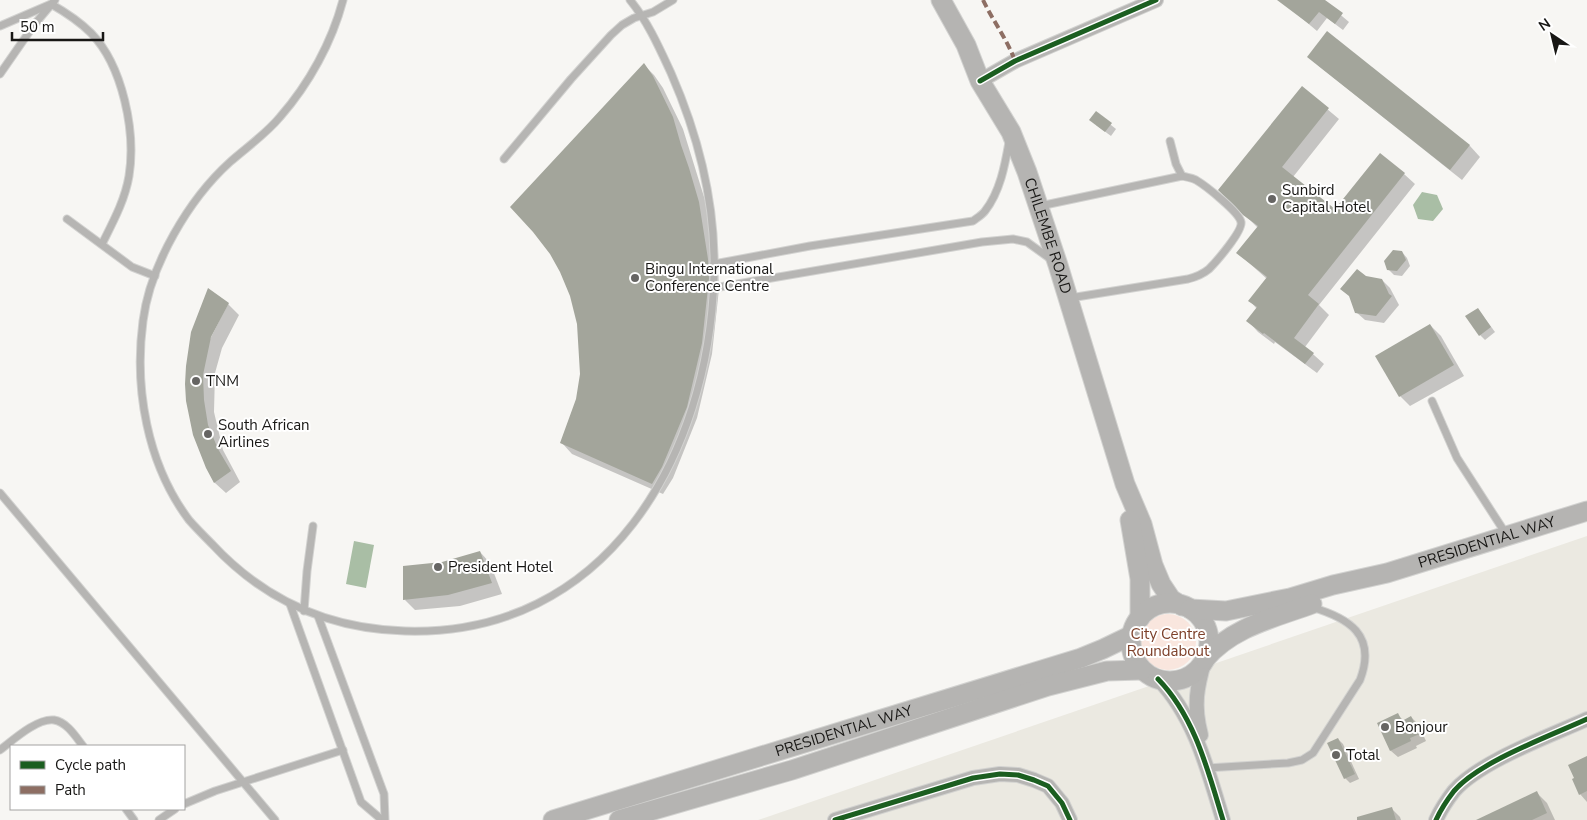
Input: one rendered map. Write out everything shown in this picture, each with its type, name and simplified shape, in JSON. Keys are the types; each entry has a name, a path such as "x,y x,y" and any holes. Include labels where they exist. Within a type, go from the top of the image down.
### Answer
{"main road":[{"name":"CHILEMBE ROAD","path":"941,0 966,45 980,81 1011,132 1039,206 1125,484"},
{"path":"1125,484 1142,524 1153,565 1161,584 1171,598 1198,615 1207,631 1208,650 1205,659 1194,673 1176,681 1150,675 1136,662 1133,654 1140,579 1125,484"},
{"name":"PRESIDENTIAL WAY","path":"1186,607 1226,611 1245,608 1387,573 1587,511"},
{"name":"PRESIDENTIAL WAY","path":"1205,659 1216,646 1245,628 1307,606 1387,573"},
{"path":"1136,627 1154,607 1173,604 1186,607"},
{"name":"PRESIDENTIAL WAY","path":"553,820 1081,658 1103,649 1136,627"},
{"name":"PRESIDENTIAL WAY","path":"619,820 792,770 1048,686 1107,671 1150,675"}],"street":[{"path":"980,81 1015,60 1156,0"},
{"path":"1205,659 1198,684 1196,710 1207,768"},
{"path":"1150,675 1173,696 1181,708 1207,768 1223,820"},
{"path":"1436,820 1441,808 1455,790 1472,775 1500,759 1587,719"},
{"path":"835,820 973,778 1000,774 1018,775 1048,786 1062,803 1070,820"}],"lane":[{"path":"343,0 330,38 305,82 280,117 214,177 184,218 172,239 155,276 144,308 139,371 143,412 158,464 189,520 219,552 257,584 290,604 318,616 388,631 427,632 464,628 501,618 534,606 595,566 635,522 665,472 699,384 709,332 714,288 711,203 700,154 674,80 642,16 630,0"},
{"path":"504,159 571,79 622,24 653,12 673,0"},
{"path":"53,2 91,34 102,47 116,76 127,111 131,146 129,177 116,216 102,244"},
{"path":"0,26 53,2"},
{"path":"0,74 53,2"},
{"path":"714,264 810,246 973,220 984,213 992,201 1005,167 1011,132"},
{"path":"1170,141 1176,164 1182,176"},
{"path":"1039,206 1182,176 1195,179 1236,213 1242,224 1209,268 1200,275 1188,279 1068,298"},
{"path":"67,219 116,256 132,266 155,276"},
{"path":"714,288 982,242 1013,239 1027,242 1058,265"},
{"path":"1432,401 1457,458 1507,537"},
{"path":"0,492 275,820"},
{"path":"304,611 313,526"},
{"path":"290,604 361,802 384,820"},
{"path":"1207,768 1288,763 1302,760 1313,753 1360,680 1366,658 1360,636 1354,628 1339,617 1307,606"},
{"path":"318,616 384,794 384,820"},
{"path":"0,750 34,725 56,720 67,726 82,745"},
{"path":"185,804 215,791 343,750"},
{"path":"159,820 174,810"}],"shaded area":[{"path":"1422,192 1437,195 1443,209 1433,221 1418,219 1413,205"},
{"path":"1587,536 1587,820 758,820"},
{"path":"354,541 374,545 366,588 346,584"}],"green space":[{"name":"City Centre Roundabout","path":"1168,614 1179,616 1188,622 1194,631 1196,642 1194,653 1188,662 1179,668 1168,670 1157,668 1148,662 1142,653 1140,642 1142,631 1148,622 1157,616"}],"building":[{"path":"1277,0 1325,0 1343,13 1335,24 1319,12 1309,24"},
{"path":"1327,31 1470,145 1450,170 1307,57"},
{"name":"Bingu International Conference Centre","path":"644,63 653,76 673,117 689,168 699,202 709,278 702,343 687,407 662,467 652,484 560,443 576,399 580,374 577,324 570,296 550,254 510,207"},
{"name":"Sunbird Capital Hotel","path":"1302,86 1329,108 1282,167 1335,209 1380,153 1405,173 1308,295 1319,304 1294,338 1314,353 1305,364 1246,321 1257,307 1248,301 1267,277 1236,253 1258,226 1243,215 1218,190"},
{"path":"1096,111 1112,123 1105,132 1089,120"},
{"path":"1393,250 1402,251 1406,260 1397,271 1387,270 1384,261"},
{"path":"1357,269 1366,276 1382,279 1389,294 1392,296 1376,316 1355,313 1349,296 1340,289"},
{"path":"208,288 229,303 211,337 203,375 208,425 218,449 231,471 214,483 193,435 186,401 185,384 191,332"},
{"path":"1478,308 1491,327 1479,336 1465,316"},
{"path":"1430,324 1454,365 1399,397 1375,356"},
{"path":"480,551 492,583 448,595 403,600 403,566 442,562"},
{"path":"1398,713 1402,721 1411,716 1420,734 1410,738 1411,741 1390,751 1377,723"},
{"path":"1338,738 1355,774 1344,779 1327,743"},
{"path":"1587,756 1587,791 1579,795 1568,765"},
{"path":"1537,791 1547,813 1532,820 1476,820"},
{"path":"1392,807 1396,820 1357,820 1357,817"}],"marked path":[{"path":"983,0 1015,61"}],"cycle path":[{"path":"980,81 1015,61 1156,0"},
{"path":"1158,679 1171,694 1191,727 1206,764 1223,820"},
{"path":"1436,820 1454,791 1481,769 1516,750 1587,719"},
{"path":"835,820 973,778 1000,774 1018,775 1048,786 1062,803 1070,820"}],"place":[{"name":"Sunbird Capital Hotel","path":"1272,199"},
{"name":"Bingu International Conference Centre","path":"635,278"},
{"name":"TNM","path":"196,381"},
{"name":"South African Airlines","path":"208,434"},
{"name":"President Hotel","path":"438,567"},
{"name":"Bonjour","path":"1385,727"},
{"name":"Total","path":"1336,755"}]}
